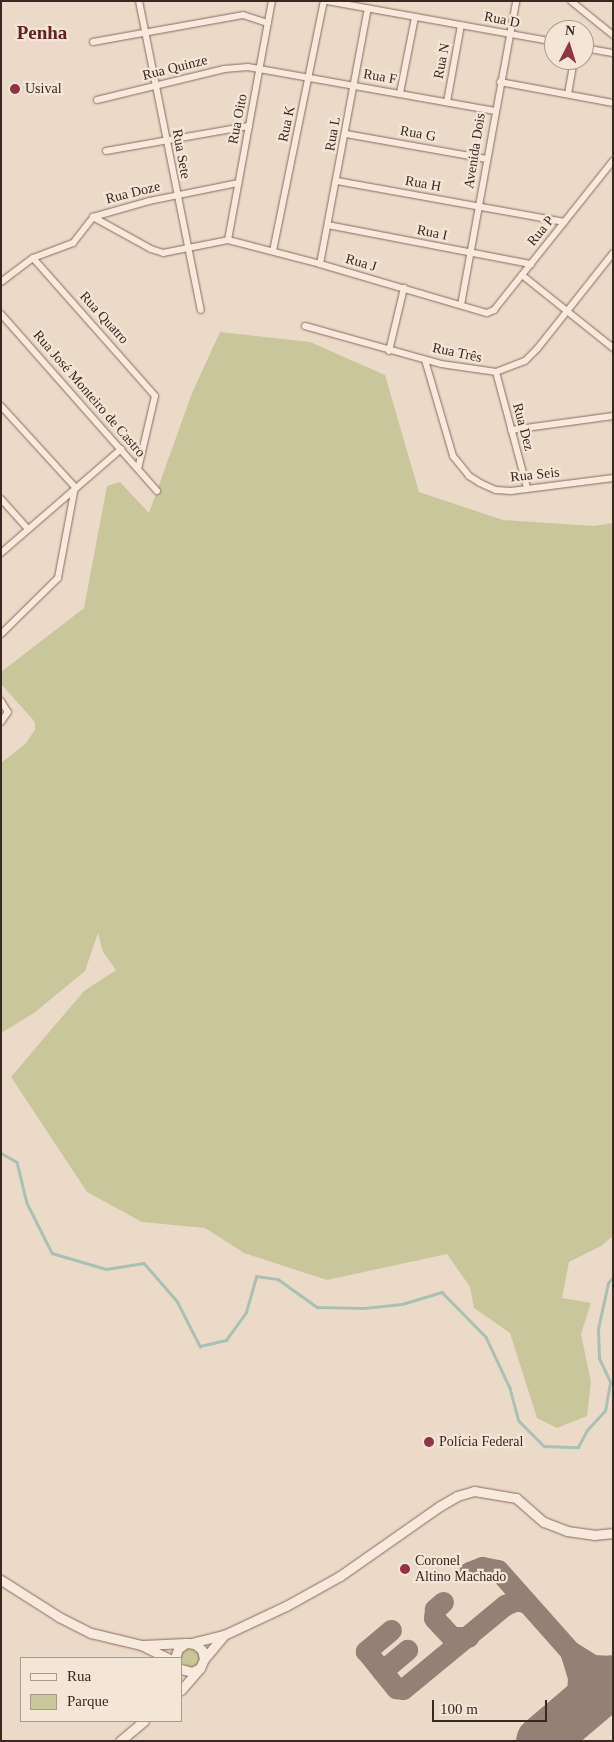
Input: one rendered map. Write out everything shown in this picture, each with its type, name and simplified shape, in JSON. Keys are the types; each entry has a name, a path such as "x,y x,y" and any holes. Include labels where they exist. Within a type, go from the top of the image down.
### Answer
{"street":[{"name":"Rua Sete","path":"139,1 186,248 201,310"},
{"name":"Rua Oito","path":"228,240 272,1"},
{"name":"Rua K","path":"273,251 324,1"},
{"name":"Rua D","path":"328,1 544,40"},
{"name":"Avenida Dois","path":"461,305 494,111 516,1"},
{"path":"571,1 613,36"},
{"name":"Rua L","path":"320,264 355,86 368,8"},
{"path":"93,42 243,15 268,23"},
{"path":"400,93 416,16"},
{"name":"Rua N","path":"447,102 461,25"},
{"path":"594,50 613,53"},
{"name":"Rua Quinze","path":"97,100 224,69 260,69"},
{"name":"Rua F","path":"260,69 494,111"},
{"path":"568,94 572,70"},
{"path":"500,82 613,102"},
{"path":"106,151 167,142 249,126"},
{"name":"Rua G","path":"346,134 487,160"},
{"name":"Rua P","path":"487,313 494,310 613,161"},
{"name":"Rua H","path":"337,181 564,222"},
{"name":"Rua Doze","path":"93,217 176,195 238,183"},
{"path":"1,282 33,258 73,243 93,217 151,250 163,252 228,240"},
{"name":"Rua I","path":"328,225 469,254 531,264"},
{"name":"Rua J","path":"228,240 320,264 487,313"},
{"name":"Rua Três","path":"306,326 425,360 496,372 525,361 613,253"},
{"name":"Rua Quatro","path":"33,258 155,396 138,469"},
{"path":"522,275 613,348"},
{"path":"389,351 404,288"},
{"name":"Rua José Monteiro de Castro","path":"1,314 157,491"},
{"name":"Rua Seis","path":"425,360 450,447 460,466 480,484 496,490 613,478"},
{"name":"Rua Dez","path":"496,372 527,488"},
{"path":"1,406 75,487"},
{"path":"511,430 613,416"},
{"path":"1,553 121,449"},
{"path":"1,634 58,578 75,487"},
{"path":"1,499 28,529"},
{"path":"1,702 8,712 1,722"},
{"path":"140,1645 188,1643 224,1635 340,1576 440,1506 457,1496 474,1491 516,1498 544,1522 567,1531 594,1535 613,1533"},
{"path":"1,1580 59,1617 91,1633 140,1645 166,1657"},
{"path":"182,1689 224,1635"},
{"path":"175,1657 178,1649 188,1643"},
{"path":"182,1669 192,1672 202,1663 202,1650 188,1643"},
{"path":"120,1741 143,1722"}],"green space":[{"path":"220,332 310,342 385,375 419,492 503,520 594,526 613,523 613,1236 601,1246 569,1262 562,1298 591,1303 581,1334 591,1382 587,1416 557,1428 537,1418 510,1333 474,1308 470,1287 447,1254 327,1280 244,1253 205,1228 142,1222 87,1192 11,1077 84,991 116,970 103,952 98,933 85,971 34,1013 1,1033 1,763 25,744 35,730 35,722 1,684 1,672 84,608 107,486 120,482 149,513 192,393"},
{"path":"186,1647 194,1647 200,1653 200,1661 194,1667 186,1667 182,1663 180,1653"}],"waterway":[{"path":"1,1153 17,1162 27,1203 52,1253 106,1269 144,1263 177,1301 200,1346 226,1340 246,1312 256,1276 278,1279 317,1307 364,1308 402,1304 442,1292 486,1337 510,1388 519,1421 544,1446 578,1447 587,1430 605,1411 610,1382 599,1358 598,1329 608,1283 613,1277"}],"taxiway":[{"path":"469,1572 482,1567 498,1570 570,1651 578,1677 577,1694 572,1709 554,1730"},
{"path":"391,1630 366,1651 396,1688 403,1689 505,1605 517,1600 527,1603"},
{"path":"443,1602 435,1609 434,1618 452,1637 468,1637"},
{"path":"382,1671 407,1650"},
{"path":"570,1651 592,1665 613,1666"}],"runway":[{"path":"541,1741 613,1680"}],"place":[{"name":"Usival","path":"15,89"},
{"name":"Polícia Federal","path":"429,1442"},
{"name":"Coronel Altino Machado","path":"405,1569"}],"district":[{"name":"Penha","path":"42,33"}]}
